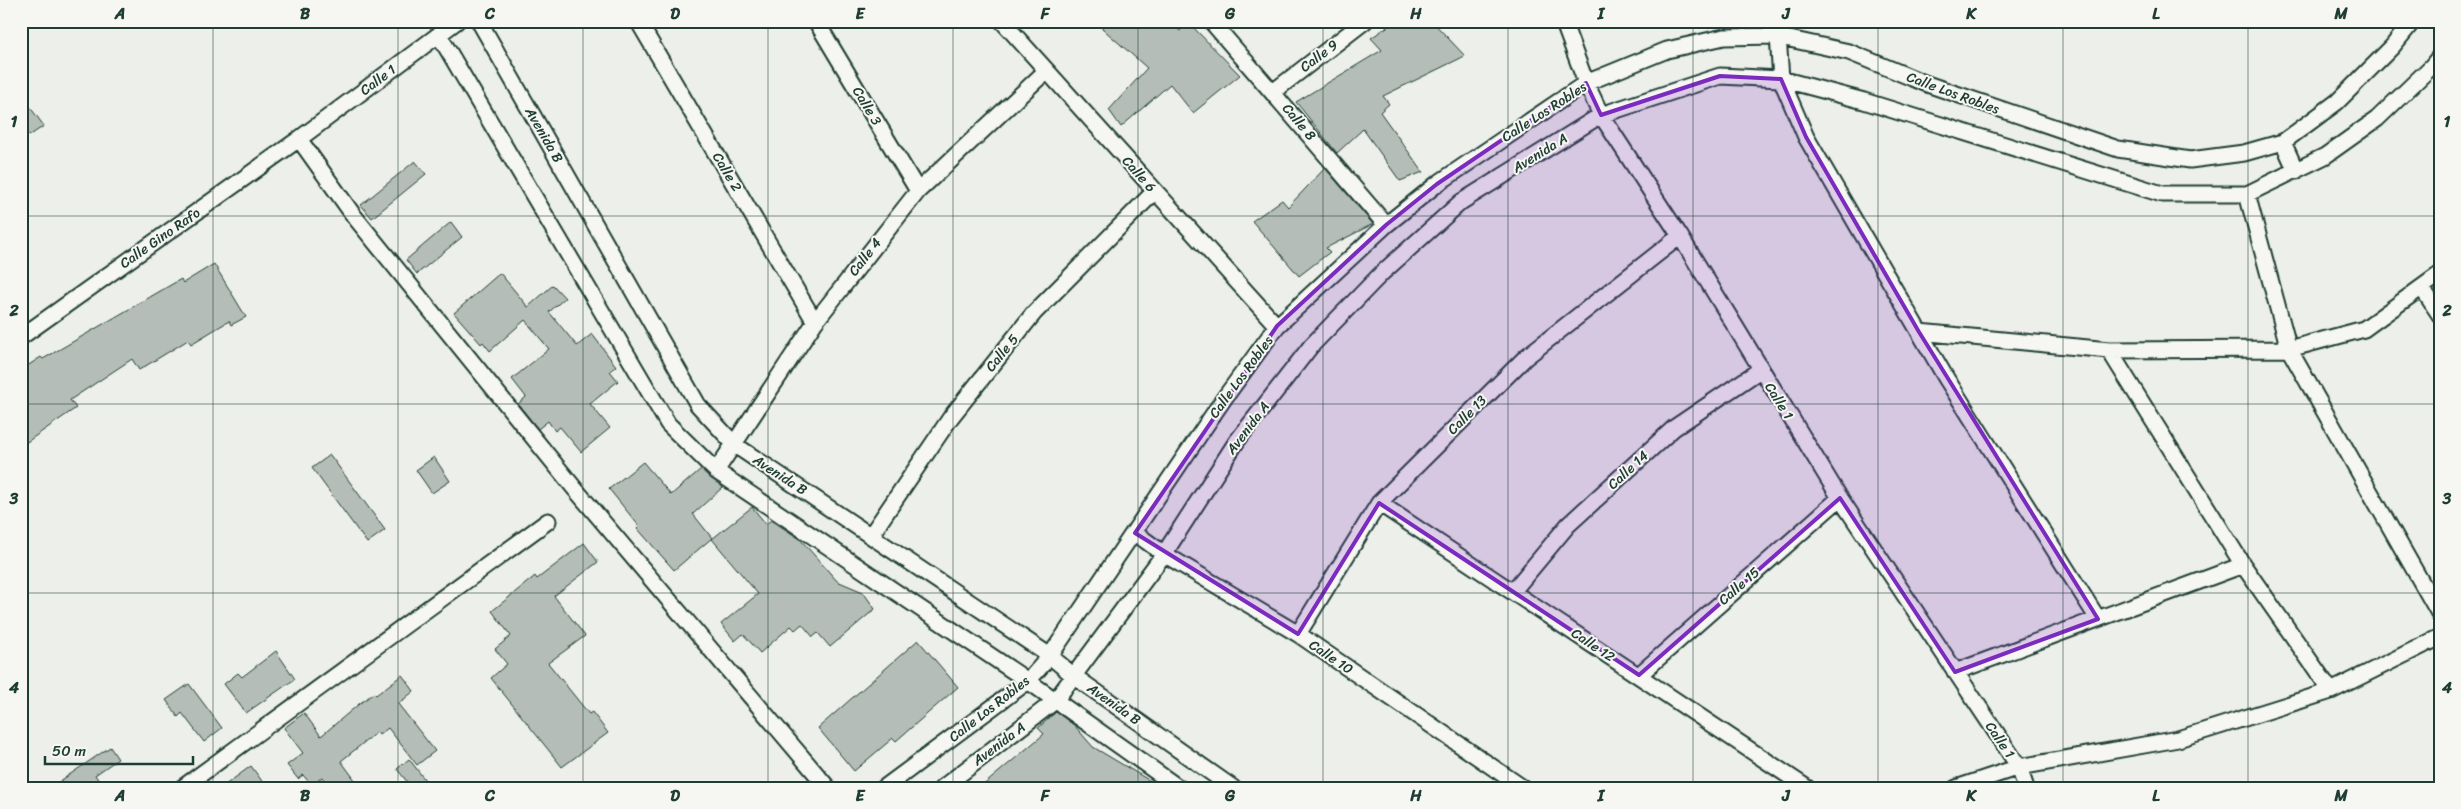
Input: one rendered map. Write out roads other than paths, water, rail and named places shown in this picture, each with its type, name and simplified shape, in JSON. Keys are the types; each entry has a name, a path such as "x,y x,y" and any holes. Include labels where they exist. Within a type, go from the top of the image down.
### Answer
{"street":[{"name":"Calle 1","path":"299,139 457,21"},
{"name":"Avenida B","path":"479,21 698,405 735,445 871,534 1050,656 1075,677 1233,788"},
{"name":"Calle 2","path":"638,21 815,322"},
{"name":"Calle 3","path":"816,21 918,191"},
{"name":"Calle 6","path":"1002,21 1277,326"},
{"name":"Calle 8","path":"1212,21 1386,224"},
{"name":"Calle 9","path":"1273,92 1365,21"},
{"name":"Calle 1","path":"1563,21 1586,84 1601,115 1680,236 1760,370 1840,498 2019,767 2026,788"},
{"name":"Calle Los Robles","path":"884,788 1028,682 1050,656 1135,533 1223,400 1277,326 1386,224 1437,184 1586,84 1667,50 1724,37 1777,29 1849,52 1936,88 2118,149 2190,160 2244,153 2283,142 2337,102 2392,47 2413,21"},
{"path":"1777,29 1781,79 1806,137 1919,332 2098,619"},
{"path":"439,34 668,424 716,471 1028,682 1179,788"},
{"path":"2440,56 2432,66 2377,118 2325,156 2247,194 2289,349 2440,615"},
{"name":"Calle 4","path":"716,471 815,322 918,191 1046,71"},
{"name":"Avenida A","path":"942,788 1055,701 1075,677 1164,554 1237,441 1311,346 1382,273 1461,202 1601,115 1720,76 1781,79 1864,100 2162,194 2247,194"},
{"path":"299,139 354,216 575,489 828,788"},
{"name":"Calle Gino Rafo","path":"21,337 299,139"},
{"path":"2283,142 2296,171"},
{"name":"Calle 5","path":"871,534 951,417 1034,313 1155,191"},
{"name":"Calle 13","path":"1298,634 1379,503 1526,357 1680,236"},
{"path":"1919,332 2109,350 2289,349 2364,329 2440,274"},
{"path":"2422,288 2440,315"},
{"path":"2109,350 2243,565 2331,691"},
{"name":"Calle 14","path":"1513,591 1568,525 1674,428 1760,370"},
{"name":"Calle 15","path":"1639,675 1840,498"},
{"name":"Calle 12","path":"1379,503 1807,788"},
{"path":"182,788 548,521"},
{"name":"Calle 10","path":"1135,533 1164,554 1298,634 1523,788"},
{"path":"1955,672 2243,565"},
{"path":"1956,788 2019,767 2178,739 2331,691 2440,637"}]}
